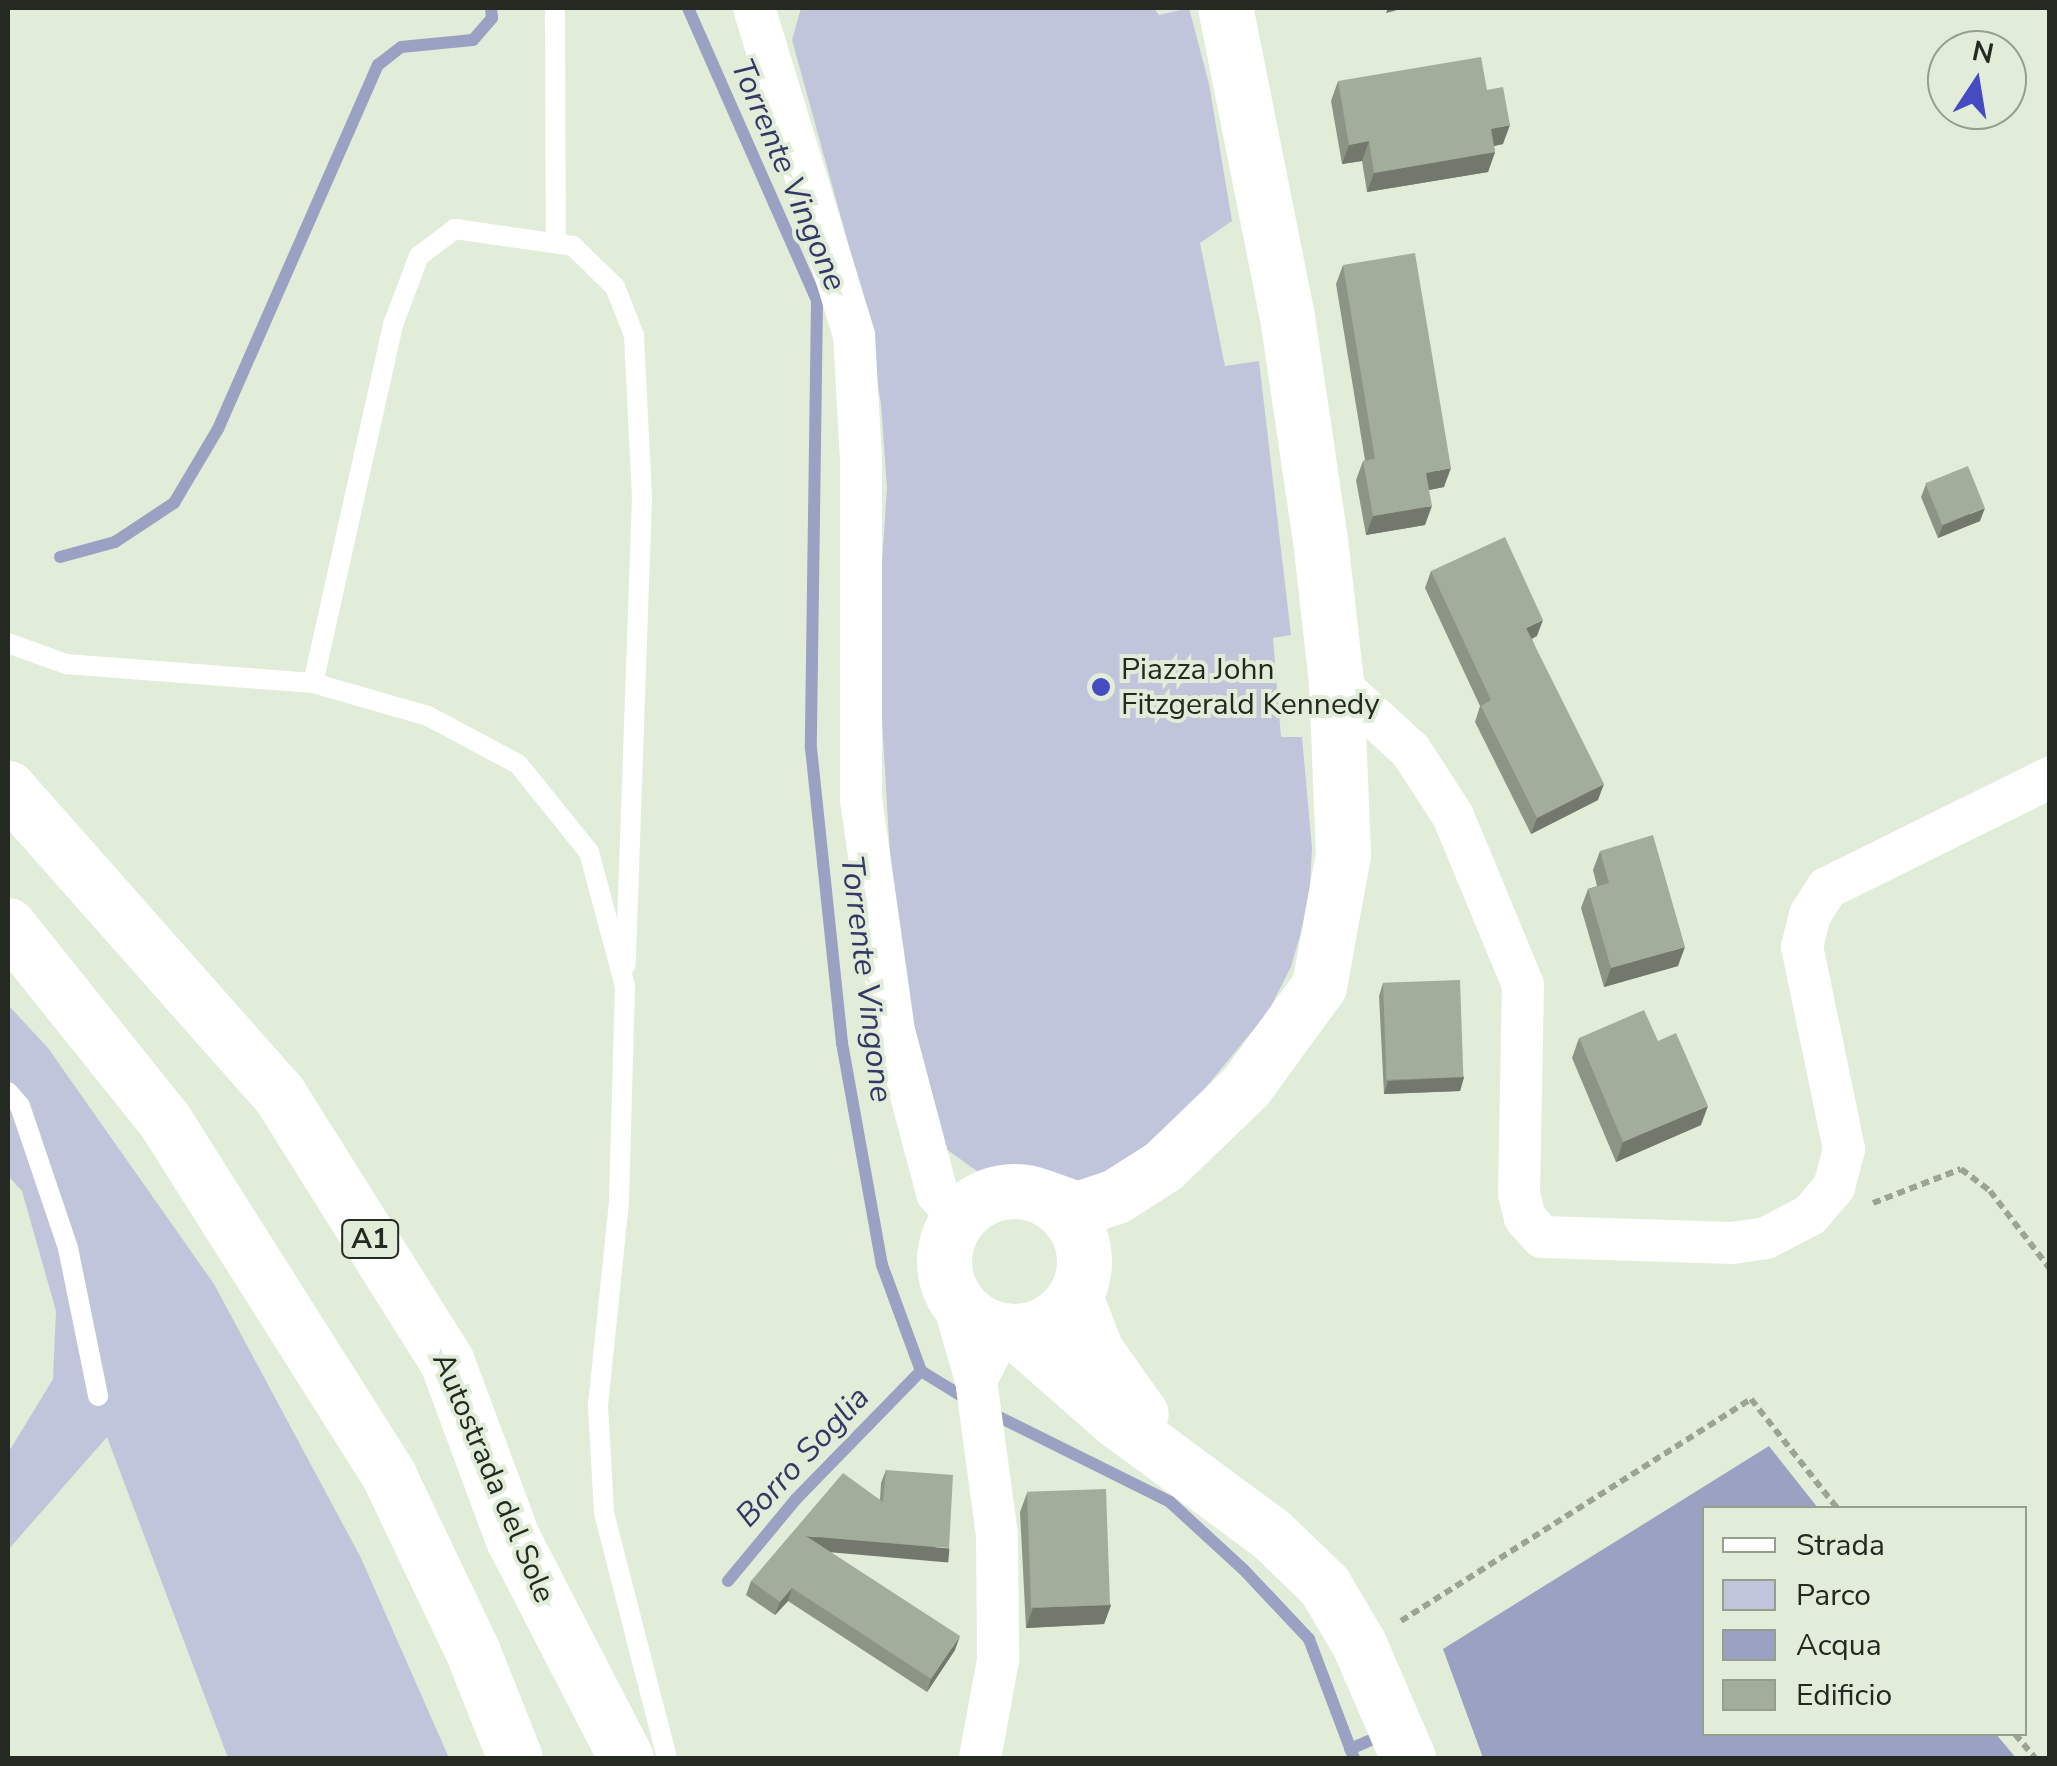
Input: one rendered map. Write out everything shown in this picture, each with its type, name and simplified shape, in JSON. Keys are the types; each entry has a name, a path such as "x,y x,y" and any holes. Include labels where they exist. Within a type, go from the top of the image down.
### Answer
{"main road":[{"path":"1009,1331 1056,1317 1163,1166 1246,1086 1319,986 1343,854 1336,682 1287,317 1225,8"},
{"name":"Autostrada del Sole","path":"8,788 279,1094 446,1362 513,1539 626,1758"},
{"path":"8,925 165,1121 389,1476 472,1650 515,1758"},
{"path":"1163,1166 1094,1207 1077,1209 1044,1196 997,1192 958,1218 943,1255 952,1294 972,1318 1009,1331 1115,1419 1173,1456 1324,1585 1359,1644 1408,1758"},
{"path":"1044,1196 1076,1227 1085,1263 1078,1291 1096,1351 1173,1456"}],"street":[{"path":"754,8 854,334 860,799 894,1032 937,1193 958,1218"},
{"path":"1336,682 1411,751 1453,816 1523,985 1519,1194 1524,1218 1542,1237 1732,1242 1766,1238 1810,1215 1834,1187 1844,1149 1802,947 1810,914 1827,888 2050,778"},
{"path":"952,1294 976,1380 997,1535 998,1660 980,1758"},
{"path":"976,1380 1009,1331"}],"lane":[{"path":"556,8 556,242"},
{"path":"313,683 394,322 419,256 455,229 574,246 615,287 634,335 642,497 620,1202 598,1406 604,1513 667,1758"},
{"path":"8,644 66,664 313,683 428,716 518,764 588,852 625,986"},
{"path":"8,1092 20,1106 68,1248 98,1396"}],"path":[{"path":"1408,1637 1401,1620 1751,1400 1835,1506"},
{"path":"2017,1736 2035,1758"}],"green space":[{"name":"Piazza John Fitzgerald Kennedy","path":"801,8 1154,8 1159,15 1189,8 1209,84 1232,221 1200,243 1225,366 1259,361 1291,635 1273,638 1281,737 1302,737 1312,848 1309,904 1291,967 1268,1012 1161,1142 1075,1188 1023,1169 981,1174 939,1144 918,1059 890,855 877,636 887,488 881,404 861,290 792,40"},
{"path":"8,1005 48,1048 214,1284 361,1558 449,1758 228,1758 107,1437 8,1550 8,1453 53,1379 56,1311 22,1191 8,1176"}],"water":[{"path":"1769,1446 1816,1506 1702,1506 1702,1736 1998,1736 2016,1758 1483,1758 1443,1649"}],"building":[{"path":"1481,57 1487,90 1503,87 1510,125 1491,129 1495,152 1374,173 1369,141 1349,145 1338,81"},
{"path":"1415,253 1451,468 1426,473 1432,506 1373,516 1363,461 1375,459 1343,265"},
{"path":"1968,466 1985,508 1942,525 1925,483"},
{"path":"1505,537 1543,620 1526,628 1604,784 1537,818 1481,706 1491,700 1431,571"},
{"path":"1653,835 1685,947 1611,968 1588,889 1609,883 1600,851"},
{"path":"1460,980 1463,1077 1386,1080 1383,983"},
{"path":"1644,1010 1658,1041 1676,1033 1708,1106 1623,1142 1579,1038"},
{"path":"886,1470 953,1475 949,1548 806,1536 960,1636 931,1679 792,1588 780,1602 751,1581 843,1473 883,1502"},
{"path":"1106,1489 1110,1605 1031,1608 1027,1492"}],"waterway":[{"path":"60,557 115,542 174,503 218,429 378,65 401,47 473,40 492,18 491,8"},
{"name":"Torrente Vingone","path":"688,8 817,301 811,748 842,1043 882,1265 921,1371 970,1401"},
{"name":"Borro Soglia","path":"728,1581 796,1499 921,1371"},
{"name":"Torrente Vingone","path":"991,1413 1170,1502 1244,1570 1309,1639 1354,1758"},
{"path":"1350,1749 1376,1738"}],"place":[{"name":"Piazza John Fitzgerald Kennedy","path":"1101,687"}]}
